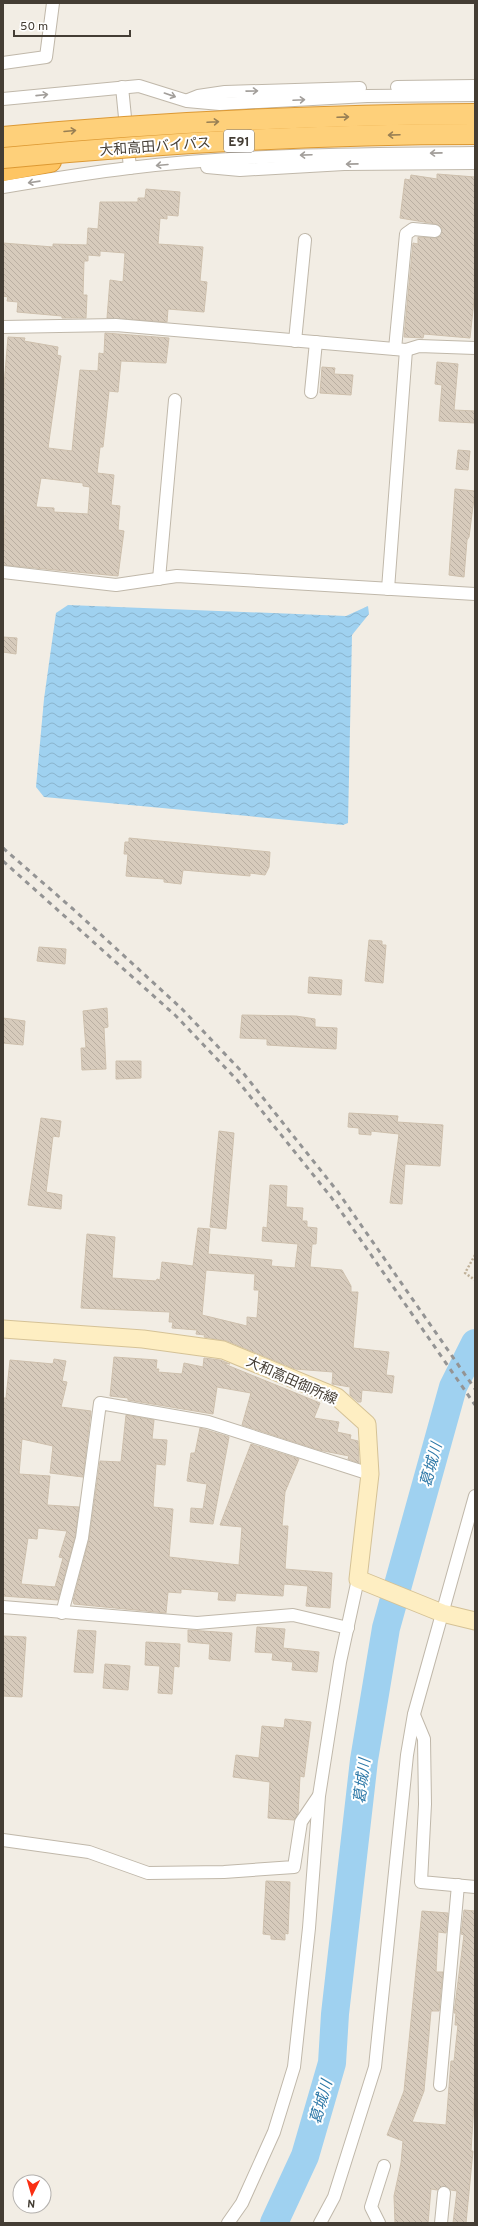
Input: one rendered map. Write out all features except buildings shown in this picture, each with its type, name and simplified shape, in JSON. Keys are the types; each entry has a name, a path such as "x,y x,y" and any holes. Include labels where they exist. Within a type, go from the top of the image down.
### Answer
{"highway":[{"name":"大和高田バイパス","path":"3,138 188,123 301,118 475,114"},
{"name":"大和高田バイパス","path":"3,158 110,149 302,138 475,134"},
{"path":"3,170 110,149"}],"main road":[{"name":"大和高田御所線","path":"3,1329 143,1339 223,1350 337,1397 367,1424 370,1474 366,1581"},
{"path":"366,1581 436,1610 475,1620"}],"street":[{"path":"3,63 46,57 53,3"},
{"path":"3,99 139,86 153,89 187,101 220,104 367,96 475,95"},
{"path":"187,101 198,96 225,92 475,86"},
{"path":"122,87 130,168"},
{"path":"3,187 130,168 183,163 304,155 475,153"},
{"path":"183,163 240,170 344,164 475,163"},
{"path":"388,589 406,234 413,229 435,231"},
{"path":"295,341 306,240"},
{"path":"3,327 116,325 400,349 419,346 475,348"},
{"path":"311,392 316,342"},
{"path":"159,579 175,400"},
{"path":"3,572 116,585 177,576 475,594"},
{"path":"62,1613 82,1538 100,1403 208,1422 370,1474"},
{"path":"320,2223 334,2197 375,2067 407,1755 414,1714 436,1610 475,1496"},
{"path":"228,2223 242,2203 274,2132 294,2066 309,1928 319,1796 348,1628 366,1581"},
{"path":"3,1607 197,1623 293,1615 348,1628"},
{"path":"414,1714 424,1739 425,1804 421,1882 475,1887"},
{"path":"3,1840 89,1852 148,1873 224,1872 294,1867 301,1822 319,1796"},
{"path":"440,2085 458,1885"},
{"path":"379,2223 371,2207 384,2166"},
{"path":"441,2223 444,2193"}],"path":[{"path":"475,1255 466,1273 475,1280"}],"water":[{"path":"68,605 346,616 368,606 369,614 352,635 348,823 343,825 44,797 36,787 44,699 56,613"}],"waterway":[{"name":"葛城川","path":"274,2223 305,2156 332,2063 335,2014 364,1760 386,1628 453,1387 475,1343"}],"railway":[{"path":"3,848 73,909 182,1009 244,1074 338,1192 475,1389"},
{"path":"3,861 176,1016 237,1080 331,1197 475,1405"}]}
